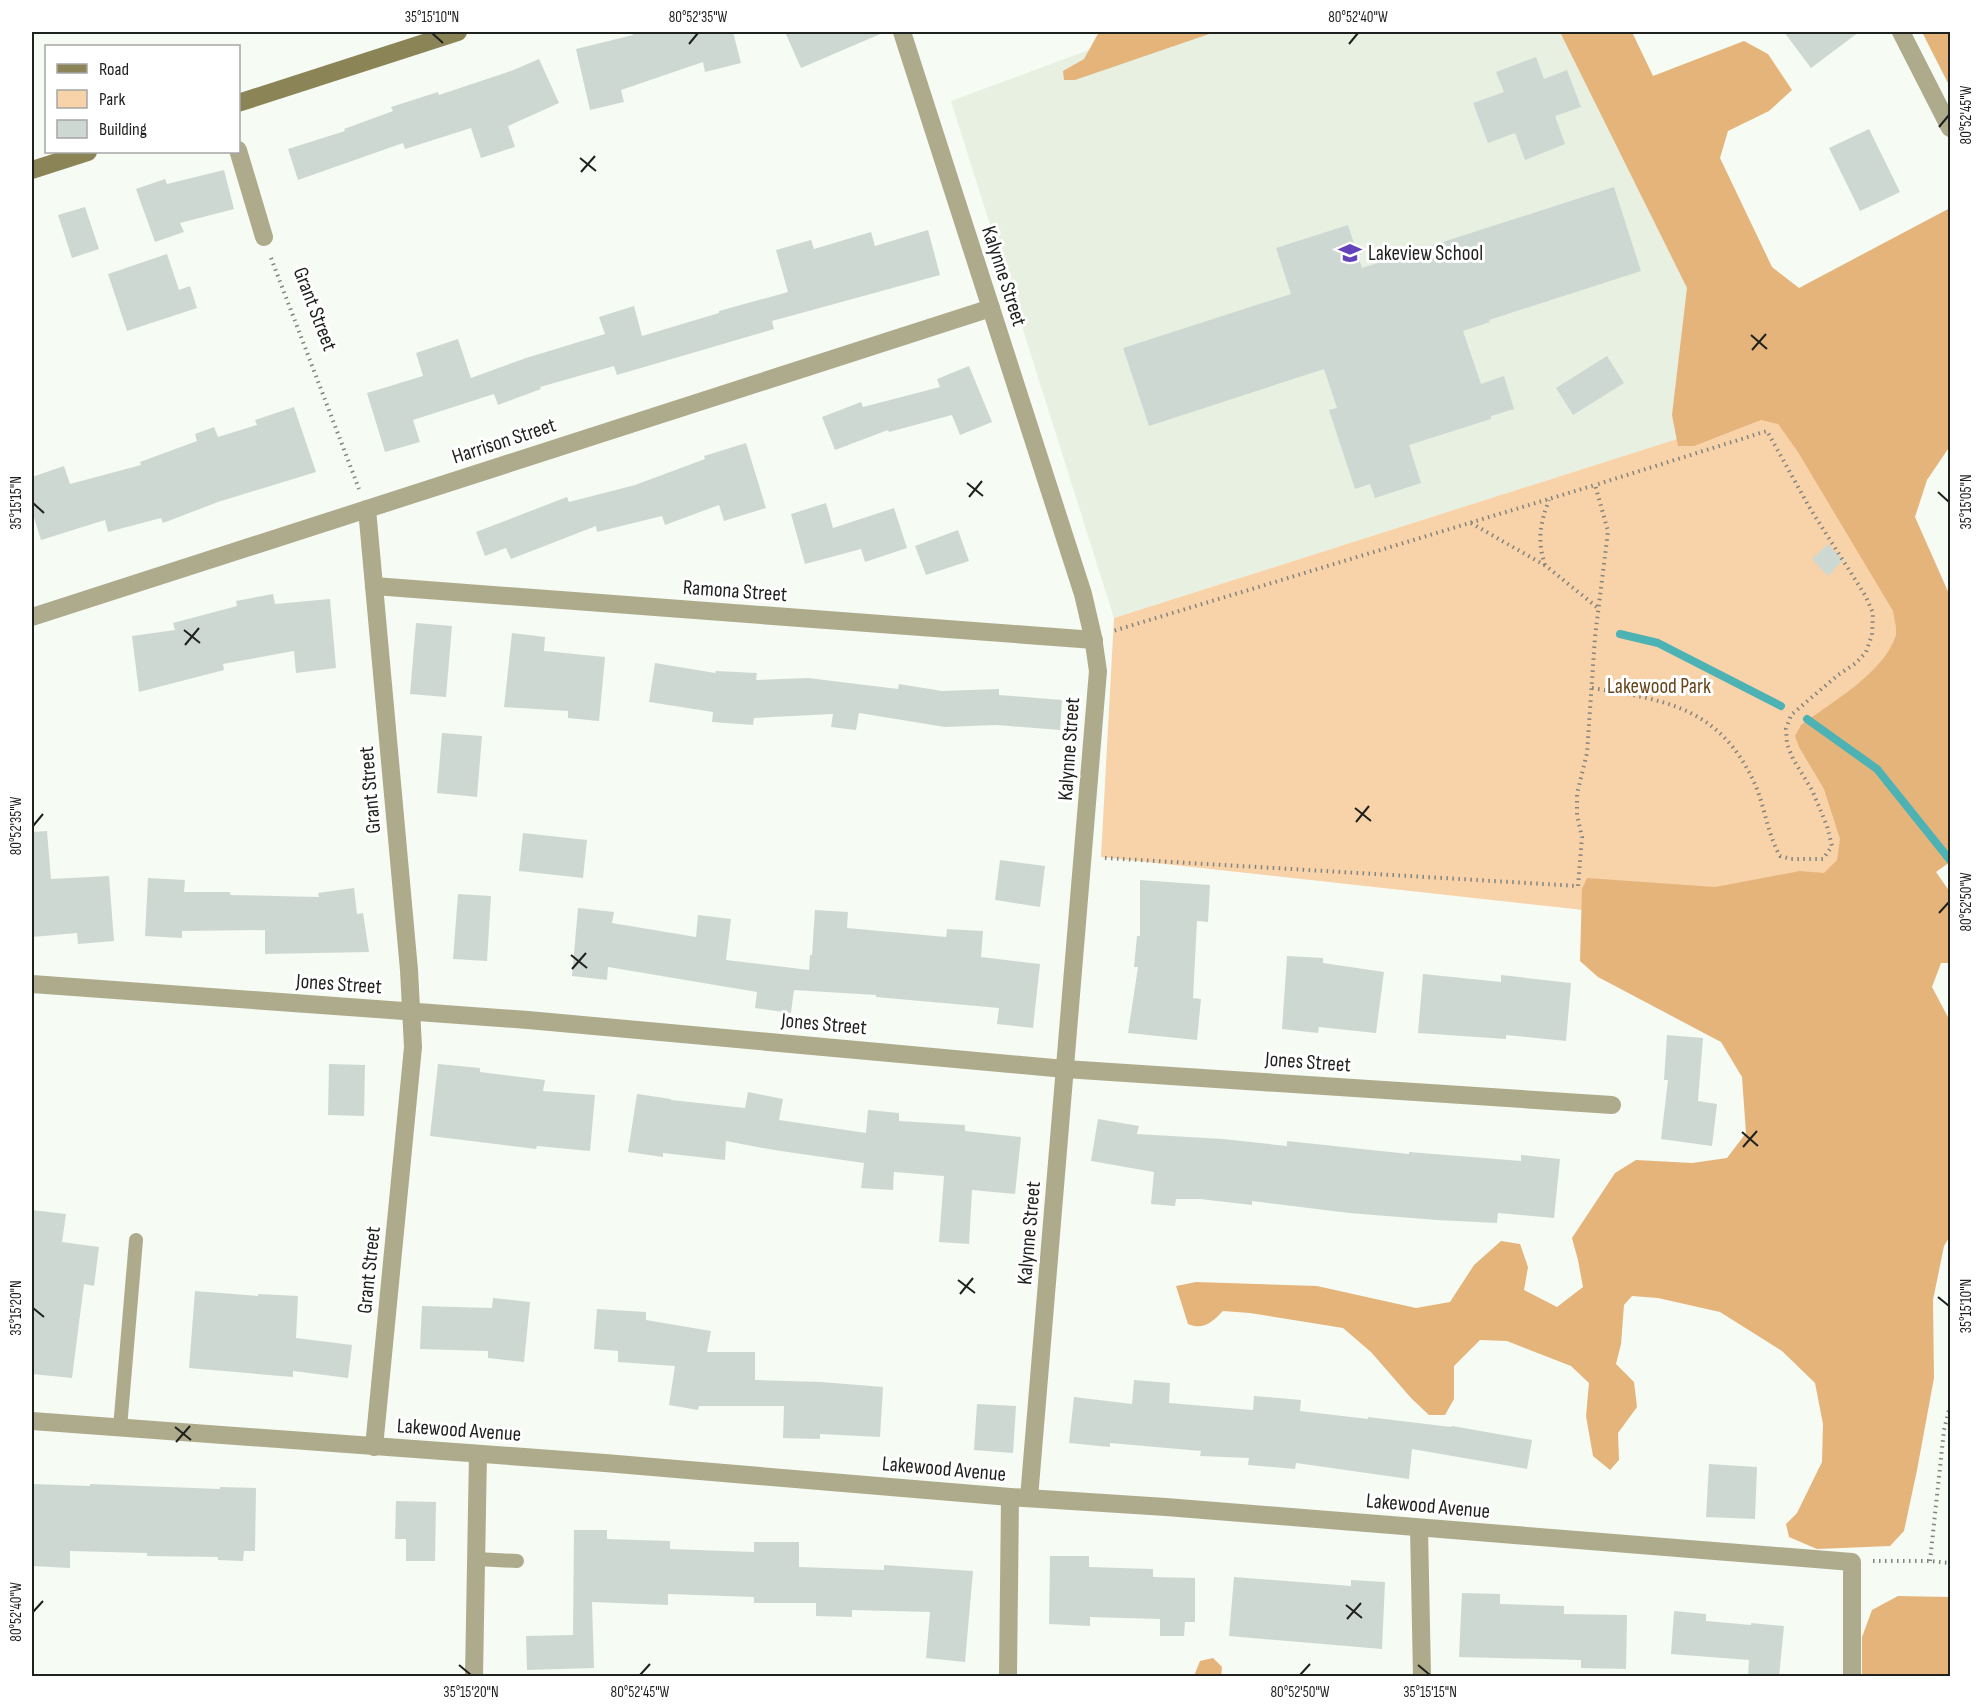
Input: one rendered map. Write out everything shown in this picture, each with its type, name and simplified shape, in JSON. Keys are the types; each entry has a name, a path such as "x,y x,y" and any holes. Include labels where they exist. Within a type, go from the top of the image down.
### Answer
{"street":[{"path":"240,102 458,32"},
{"name":"Kalynne Street","path":"902,32 1083,594 1098,671 1029,1498"},
{"path":"1901,32 1950,128"},
{"path":"32,170 85,153"},
{"path":"239,153 264,237"},
{"name":"Harrison Street","path":"32,617 991,308"},
{"name":"Grant Street","path":"367,509 412,1012 413,1047 374,1447"},
{"name":"Ramona Street","path":"374,586 1093,639"},
{"name":"Jones Street","path":"32,984 528,1020 1065,1069 1612,1105"},
{"name":"Lakewood Avenue","path":"32,1421 1010,1497 1166,1507 1852,1562"},
{"path":"474,1677 478,1454"},
{"path":"1008,1677 1010,1497"},
{"path":"1419,1528 1422,1677"},
{"path":"1852,1562 1852,1677"}],"lane":[{"path":"120,1428 136,1240"},
{"path":"476,1559 516,1561"}],"path":[{"name":"Grant Street","path":"264,237 367,509"},
{"path":"1093,639 1767,430 1811,510 1865,595 1873,613 1872,635 1866,652 1856,663 1838,675 1791,715 1785,729 1792,759 1812,790 1827,826 1832,846 1823,859 1791,859 1780,856 1755,783 1740,757 1721,734 1699,716 1646,697 1592,688"},
{"path":"1105,858 1578,886 1582,837 1577,814 1577,794 1587,753 1598,609 1608,531 1595,485"},
{"path":"1546,566 1540,550 1541,524 1549,499"},
{"path":"1471,523 1546,566 1598,609"},
{"path":"1930,1561 1944,1430 1950,1406"},
{"path":"1852,1562 1950,1563"}],"shaded area":[{"path":"1099,32 1215,32 1075,80 1064,80 1063,71 1084,59"},
{"name":"Lakeview School","path":"1137,32 1572,32 1790,405 1114,618 951,101"},
{"path":"1560,32 1632,32 1653,76 1744,41 1768,54 1792,90 1769,111 1728,131 1720,158 1772,267 1799,288 1950,208 1950,446 1927,480 1915,517 1950,596 1950,862 1936,872 1950,892 1950,963 1941,963 1932,987 1950,1021 1950,1236 1944,1246 1933,1300 1934,1378 1917,1470 1904,1531 1890,1546 1817,1549 1789,1537 1786,1524 1797,1513 1822,1462 1823,1424 1815,1383 1782,1351 1720,1312 1658,1298 1632,1296 1624,1305 1621,1344 1616,1364 1634,1382 1637,1407 1618,1433 1619,1460 1610,1470 1593,1456 1586,1416 1589,1383 1571,1366 1507,1341 1480,1340 1454,1366 1454,1399 1445,1415 1429,1415 1371,1352 1343,1328 1250,1313 1223,1311 1208,1324 1194,1326 1188,1324 1176,1286 1196,1282 1317,1286 1416,1308 1450,1302 1474,1265 1501,1241 1520,1244 1528,1267 1524,1290 1557,1307 1583,1287 1572,1238 1615,1173 1636,1160 1692,1163 1727,1158 1746,1133 1742,1077 1721,1042 1598,977 1580,961 1582,889 1587,878 1715,887 1800,871 1824,873 1837,860 1840,839 1824,789 1795,736 1801,725 1856,686 1881,662 1896,635 1893,611 1798,452 1778,424 1761,420 1694,446 1678,446 1672,415 1687,288"},
{"path":"1922,32 1950,32 1950,87"},
{"path":"1898,1596 1950,1597 1950,1676 1862,1676 1862,1637 1872,1610"},
{"path":"1213,1658 1222,1667 1221,1676 1194,1676 1200,1661"}],"green space":[{"name":"Lakewood Park","path":"1790,405 1913,612 1911,946 1101,857 1114,618"}],"building":[{"path":"632,32 733,32 741,63 705,72 703,62 621,90 624,102 590,110 576,49 633,35"},
{"path":"785,32 885,32 801,68"},
{"path":"1784,32 1859,32 1811,68"},
{"path":"1536,57 1544,79 1567,70 1581,107 1555,116 1565,144 1525,160 1515,133 1488,143 1473,103 1504,92 1496,72"},
{"path":"539,59 559,103 508,126 515,147 481,158 471,128 405,149 403,143 298,180 288,149 345,131 344,129 393,111 391,107 438,92 439,95 511,71"},
{"path":"1869,129 1900,192 1860,211 1829,148"},
{"path":"224,170 234,209 180,223 184,232 155,242 136,189 165,179 167,184"},
{"path":"1614,187 1641,271 1489,320 1490,322 1463,331 1481,384 1504,376 1514,409 1491,416 1491,419 1409,445 1421,483 1375,498 1370,484 1355,489 1329,410 1337,408 1324,369 1149,426 1123,348 1291,294 1276,248 1348,225 1362,268"},
{"path":"85,207 99,249 72,258 58,215"},
{"path":"928,230 940,275 772,321 774,329 617,375 614,366 540,387 541,389 498,405 494,394 413,420 420,442 385,452 367,393 423,376 416,353 458,339 471,378 526,358 605,334 599,317 634,306 642,336 788,292 776,250 811,240 814,249 871,232 875,246"},
{"path":"167,254 179,290 190,286 197,308 127,331 108,274"},
{"path":"1607,356 1624,383 1573,415 1556,388"},
{"path":"969,366 992,422 960,435 952,415 889,432 888,430 835,450 822,417 861,402 863,407 940,387 937,379"},
{"path":"294,407 316,472 218,502 163,523 161,518 108,532 105,520 41,540 32,511 32,477 64,466 70,484 141,465 140,462 197,441 195,434 214,427 218,437 257,425 255,420"},
{"path":"746,443 766,508 724,521 719,505 665,525 662,516 597,532 596,526 511,559 506,548 485,556 476,532 567,497 569,502 635,485 705,459 704,456"},
{"path":"826,503 833,528 894,508 907,548 865,562 861,549 805,564 791,514"},
{"path":"958,530 969,561 926,575 915,546"},
{"path":"1828,544 1843,560 1828,576 1812,559"},
{"path":"273,594 275,604 330,599 336,668 296,673 294,651 223,664 224,670 139,692 132,636 175,630 173,623 237,606 236,601"},
{"path":"416,623 452,626 446,697 410,694"},
{"path":"512,633 545,637 544,651 605,657 599,721 568,718 568,711 504,707"},
{"path":"655,663 715,673 716,671 757,673 756,680 808,678 898,689 899,684 942,691 999,689 999,695 1062,700 1060,730 996,725 945,727 859,713 856,730 831,727 833,714 754,718 753,725 712,722 713,712 649,702"},
{"path":"442,733 482,736 477,797 437,793"},
{"path":"47,831 51,879 109,876 114,941 78,944 77,933 32,937 32,832"},
{"path":"523,833 587,840 583,878 519,871"},
{"path":"1000,860 1045,866 1040,907 995,900"},
{"path":"148,878 185,880 184,892 230,892 230,895 319,897 318,893 354,888 357,914 363,913 369,952 265,954 265,930 182,931 182,938 145,936"},
{"path":"1140,880 1210,885 1208,922 1197,921 1193,998 1201,999 1197,1040 1128,1033 1138,967 1134,967 1137,936 1140,936"},
{"path":"458,894 491,896 487,961 453,959"},
{"path":"578,908 614,912 612,923 696,937 698,915 731,919 726,960 809,970 815,910 848,912 847,928 946,937 947,929 983,931 981,957 1040,964 1033,1028 997,1024 999,1008 876,997 876,995 794,990 791,1013 755,1008 757,992 608,967 607,980 572,976"},
{"path":"1287,956 1323,958 1323,963 1384,972 1376,1033 1319,1027 1318,1033 1282,1029"},
{"path":"1423,974 1501,982 1501,975 1571,983 1566,1041 1506,1035 1506,1039 1418,1033"},
{"path":"1667,1035 1703,1038 1698,1101 1717,1104 1712,1146 1661,1139 1668,1080 1664,1080"},
{"path":"329,1064 365,1065 364,1116 328,1115"},
{"path":"438,1064 480,1068 480,1072 545,1080 543,1091 595,1095 590,1151 537,1146 536,1149 430,1136"},
{"path":"748,1092 783,1099 779,1120 866,1133 868,1110 899,1113 899,1121 965,1125 965,1131 1021,1137 1015,1194 972,1190 969,1244 939,1242 944,1176 894,1172 893,1190 861,1188 864,1163 726,1141 725,1160 663,1153 663,1157 628,1152 637,1094 745,1108"},
{"path":"1098,1119 1139,1126 1137,1134 1223,1139 1287,1146 1287,1141 1409,1154 1409,1152 1521,1161 1521,1155 1560,1159 1554,1218 1498,1213 1497,1223 1349,1213 1252,1201 1252,1205 1200,1199 1176,1199 1175,1206 1151,1204 1154,1172 1091,1161"},
{"path":"32,1210 66,1214 62,1242 99,1247 94,1286 84,1284 72,1378 32,1374"},
{"path":"195,1291 258,1296 258,1294 298,1296 296,1338 352,1345 348,1378 293,1371 293,1377 189,1368"},
{"path":"493,1298 530,1302 524,1362 488,1358 488,1351 420,1349 422,1306 492,1308"},
{"path":"597,1309 646,1312 646,1320 711,1331 707,1352 755,1352 755,1380 883,1387 880,1437 820,1434 820,1439 783,1438 784,1406 699,1406 698,1410 669,1405 675,1366 618,1362 618,1351 594,1349"},
{"path":"1134,1380 1170,1383 1169,1403 1253,1410 1254,1396 1301,1400 1300,1411 1452,1426 1532,1440 1527,1469 1412,1449 1409,1479 1296,1463 1295,1469 1248,1465 1249,1458 1200,1456 1201,1451 1110,1443 1110,1447 1069,1443 1074,1397 1132,1404"},
{"path":"977,1404 1016,1406 1013,1453 974,1450"},
{"path":"1709,1464 1757,1467 1755,1519 1706,1517"},
{"path":"34,1484 256,1488 255,1551 244,1551 243,1561 218,1560 218,1557 147,1556 147,1553 70,1551 70,1568 32,1566"},
{"path":"396,1501 436,1502 435,1561 406,1561 406,1539 395,1539"},
{"path":"574,1530 607,1530 607,1539 670,1541 670,1549 754,1552 754,1542 799,1542 799,1567 884,1570 884,1565 973,1571 965,1662 926,1658 930,1612 852,1610 852,1617 816,1616 816,1603 754,1603 754,1597 668,1594 668,1605 592,1602 594,1668 527,1670 526,1636 573,1635"},
{"path":"1050,1556 1089,1556 1089,1567 1153,1569 1153,1577 1195,1578 1195,1622 1185,1622 1184,1636 1160,1636 1160,1619 1090,1617 1090,1626 1049,1624"},
{"path":"1234,1577 1351,1586 1351,1580 1385,1582 1382,1649 1229,1636"},
{"path":"1462,1593 1500,1594 1500,1604 1564,1606 1564,1614 1627,1615 1626,1669 1581,1668 1581,1660 1459,1657"},
{"path":"1674,1611 1706,1614 1706,1621 1784,1626 1779,1677 1748,1677 1749,1660 1671,1654"}],"waterway":[{"path":"1620,634 1658,643 1781,706"},
{"path":"1807,719 1877,769 1950,860"}],"place":[{"name":"Lakeview School","path":"1350,253"}]}
